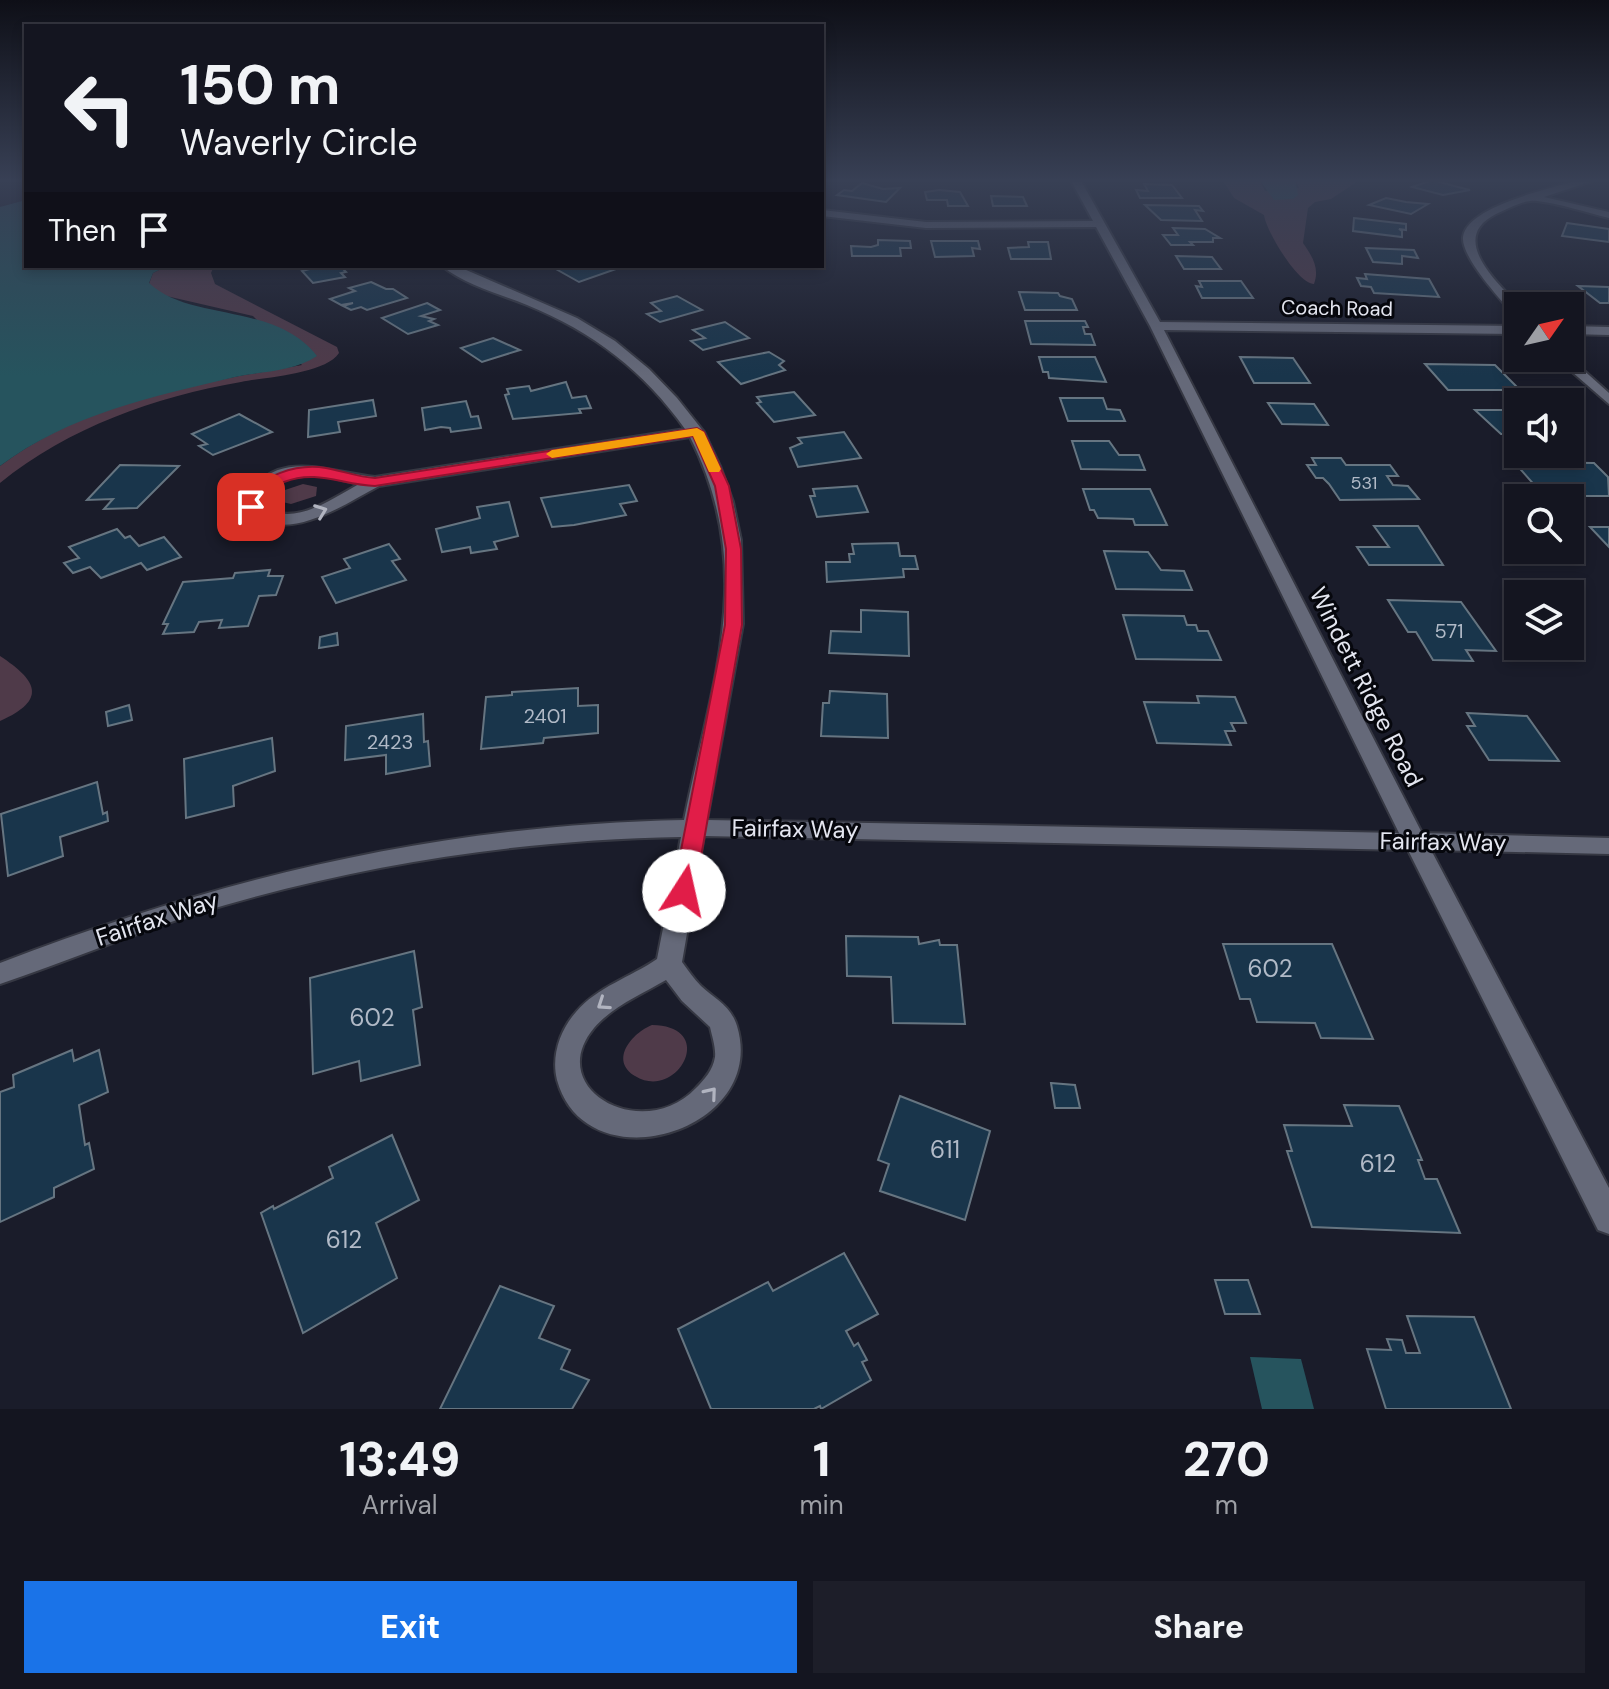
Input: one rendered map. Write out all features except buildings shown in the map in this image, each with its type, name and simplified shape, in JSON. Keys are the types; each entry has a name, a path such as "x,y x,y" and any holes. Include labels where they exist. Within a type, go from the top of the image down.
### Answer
{"street":[{"name":"Windett Ridge Road","path":"1112,245 1609,1219"},
{"path":"1470,245 1504,294"},
{"path":"453,268 532,301 610,343 664,391 697,432 722,486 734,549 734,625 669,964 652,978 607,1000 588,1015 576,1033 569,1053 569,1075 576,1095 592,1111 613,1122 638,1126 662,1124 686,1115 712,1092 727,1064 729,1043 723,1024 712,1008 691,993 669,964"},
{"name":"Coach Road","path":"1156,326 1504,330"},
{"path":"1584,330 1609,331"},
{"path":"1578,372 1609,400"},
{"path":"375,482 322,511 293,518 266,516 251,507 250,500 260,487 297,472 324,471 360,482 375,482 697,432"},
{"name":"Fairfax Way","path":"0,974 122,929 339,867 529,836 694,827 1609,846"}],"shaded area":[{"path":"0,245 24,245 24,268 163,268 153,273 149,283 166,295 279,327 299,339 317,356 288,368 173,392 83,420 54,433 0,466"},
{"path":"1277,245 1304,245 1316,267 1314,284 1307,282"},
{"path":"163,268 213,268 211,273 215,284 337,347 339,353 321,366 294,374 209,388 114,417 55,446 0,483 0,466 33,444 106,410 183,388 302,365 253,316 162,295 149,284 153,273"},
{"path":"303,484 317,487 316,496 291,504 278,501 279,492"},
{"path":"0,656 23,674 32,690 25,706 0,721"},
{"path":"652,1025 672,1029 684,1037 687,1048 677,1072 665,1079 651,1081 627,1070 624,1055 631,1040"},
{"path":"1250,1357 1301,1359 1314,1409 1262,1409"}],"slow traffic":[{"path":"552,454 697,432 714,469"}],"route":[{"path":"251,507 253,493 260,487 297,472 324,471 360,482 375,482 697,432 722,486 734,549 734,625 684,891"}]}
